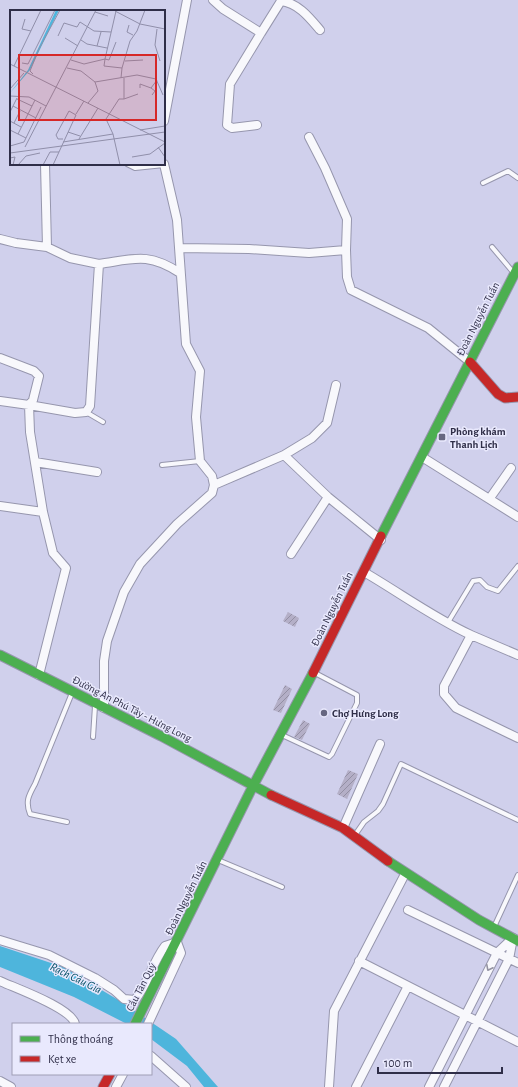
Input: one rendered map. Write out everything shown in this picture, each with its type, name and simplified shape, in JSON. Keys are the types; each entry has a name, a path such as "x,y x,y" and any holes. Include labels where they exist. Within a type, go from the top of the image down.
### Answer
{"main road":[{"name":"Đoàn Nguyễn Tuấn","path":"167,961 253,786 314,672 516,271"},
{"path":"470,362 498,394 505,398 518,397"},
{"name":"Đường An Phú Tây - Hưng Long","path":"0,655 253,786 343,828 405,874 493,928 515,939"},
{"name":"Cầu Tân Quý","path":"136,1023 167,961"},
{"path":"104,1087 110,1075"}],"street":[{"path":"165,115 187,0"},
{"path":"213,0 223,9 261,33"},
{"path":"257,125 232,128 227,125 230,84 281,1 289,2 298,8 320,30"},
{"path":"309,137 325,168 347,219 347,277 350,290 428,328 470,362"},
{"path":"45,165 47,247"},
{"path":"104,708 104,661 107,641 124,592 140,564 177,524 212,493 214,485 212,476 200,461 196,417 200,371 186,344 177,220 164,165"},
{"path":"0,239 16,243 47,247 70,258 99,264 146,258 165,264 180,273"},
{"path":"180,248 249,249 309,253 346,250"},
{"path":"0,401 74,413 86,412 90,406 99,264"},
{"path":"0,358 34,371 39,376 33,400 29,405 30,432 43,512 53,553 66,566 67,572 60,591 39,675"},
{"path":"214,485 284,455 312,438 327,423 336,385"},
{"path":"284,455 328,497 381,540"},
{"path":"422,457 490,498 518,517"},
{"path":"35,462 97,472"},
{"path":"490,498 511,468"},
{"path":"291,554 328,497"},
{"path":"0,506 43,512"},
{"path":"364,572 406,596 447,624 518,655"},
{"path":"471,635 444,686 444,694 456,708 518,738"},
{"path":"343,828 380,744"},
{"path":"329,1087 334,1011 405,874"},
{"path":"408,910 518,964"},
{"path":"429,1087 497,953 515,939"},
{"path":"447,1086 477,1021 509,959 515,939"},
{"path":"0,940 49,955 95,978 114,990 124,1000 135,1000 141,993 152,967 165,946 177,942 181,953 148,1023"},
{"path":"359,961 518,1042"},
{"path":"0,981 34,995 69,1014 74,1023"},
{"path":"356,1087 408,986"},
{"path":"152,1057 186,1087"},
{"path":"116,1087 122,1075"},
{"path":"0,1081 11,1087"}],"lane":[{"path":"131,165 140,168 158,165"},
{"path":"483,183 508,171 518,178"},
{"path":"492,247 516,271"},
{"path":"86,412 103,422"},
{"path":"162,465 200,461"},
{"path":"447,624 472,580 480,580 494,591 498,591 518,566"},
{"path":"282,734 329,757 332,754 356,703 357,695 314,672"},
{"path":"67,822 30,814 26,805 28,796 36,784 72,692"},
{"path":"93,737 95,703"},
{"path":"355,836 364,822 378,811 383,804 401,764 518,820"},
{"path":"218,859 282,887"},
{"path":"493,928 518,875"}],"water":[{"name":"Rạch Cầu Gia","path":"0,946 63,967 120,1001 176,1039 218,1087 204,1087 187,1066 152,1040 152,1023 125,1023 74,997 0,967"}],"building":[{"path":"288,612 299,618 295,627 283,621"},
{"path":"285,685 292,689 281,713 273,710"},
{"path":"303,720 310,724 302,740 294,737"},
{"path":"348,770 358,774 347,799 337,794"}],"traffic: fast":[{"path":"381,536 518,267"},
{"path":"0,655 161,736 271,795"},
{"path":"135,1023 253,786 313,673"},
{"path":"388,861 479,920 518,941"}],"traffic: jam":[{"path":"470,362 498,394 505,398 518,397"},
{"path":"313,673 381,536"},
{"path":"271,795 343,828 388,861"},
{"path":"103,1087 109,1075"}],"place":[{"name":"Phòng khám Thanh Lịch","path":"442,437"},
{"name":"Chợ Hưng Long","path":"324,713"}]}
